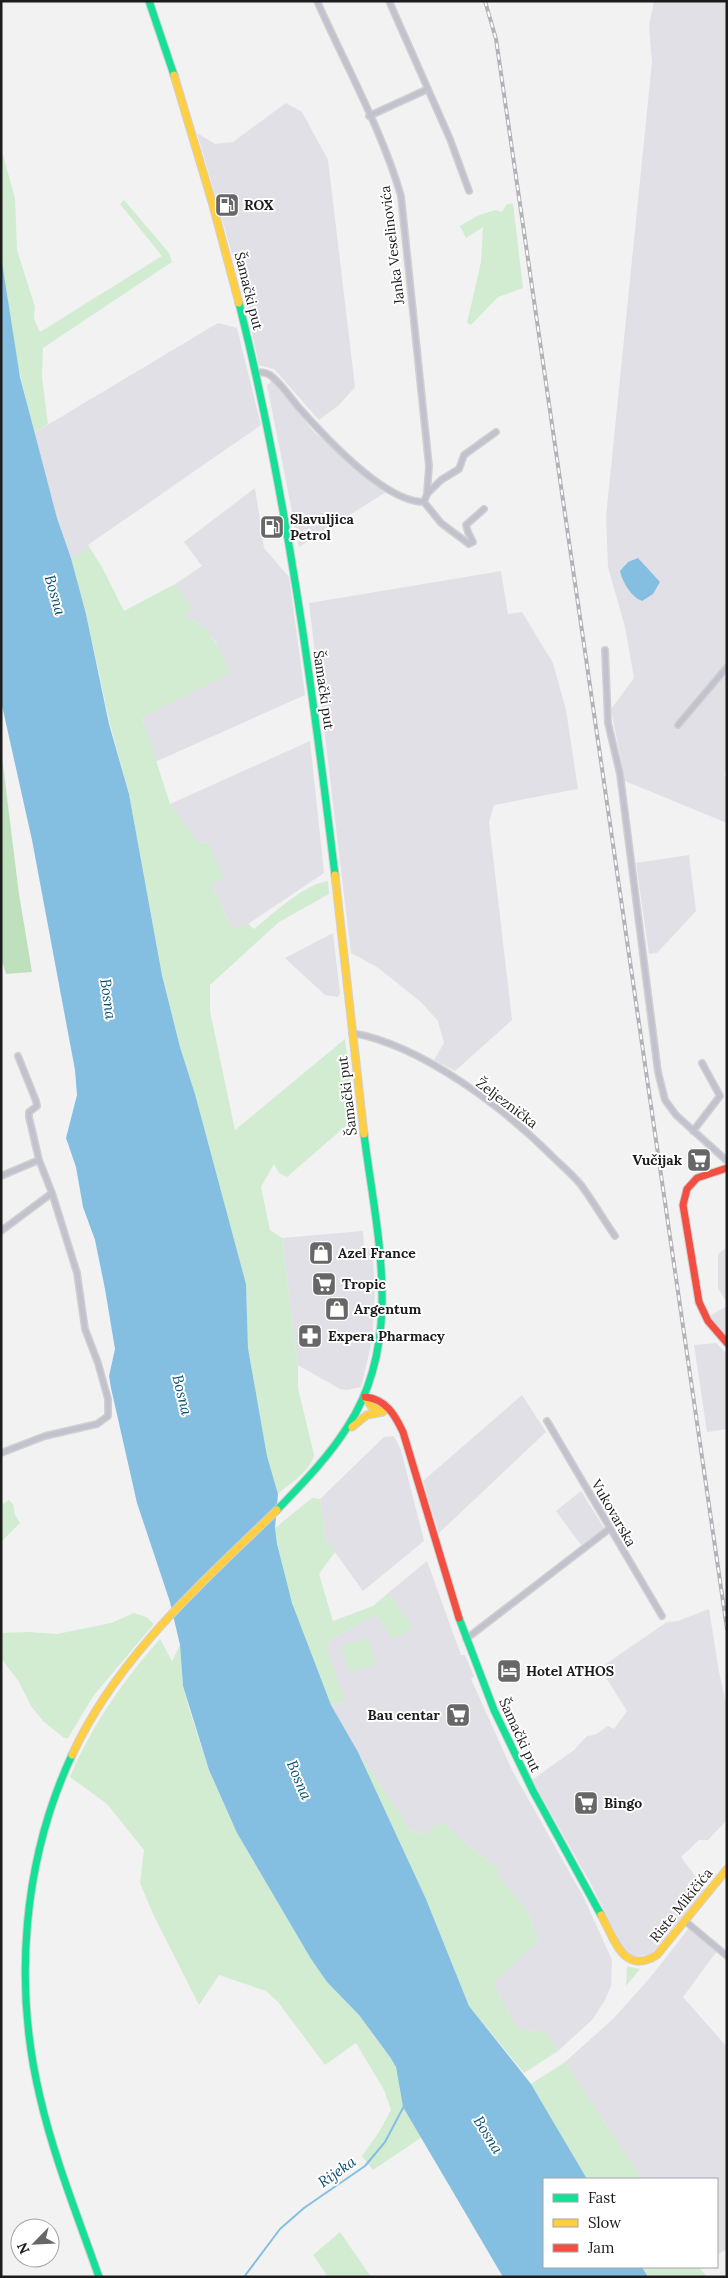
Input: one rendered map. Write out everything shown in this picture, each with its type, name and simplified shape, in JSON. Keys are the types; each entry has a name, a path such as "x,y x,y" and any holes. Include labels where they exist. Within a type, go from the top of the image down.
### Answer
{"main road":[{"name":"Šamački put","path":"149,1 176,80 210,195 255,372 289,541 308,656 383,1292 380,1343 365,1396 382,1402 398,1421 406,1441 439,1558 466,1639 506,1737 612,1934"},
{"path":"727,1168 702,1175 690,1184 683,1198 684,1217 699,1302 708,1321 727,1343"},
{"path":"365,1396 371,1406 398,1421"},
{"path":"99,2277 51,2139 34,2068 27,2005 28,1921 37,1862 45,1829 56,1794 72,1754 87,1724 108,1692 168,1618 323,1463 346,1431 365,1396"},
{"path":"346,1431 367,1415 383,1412"},
{"name":"Riste Mikičića","path":"612,1934 628,1960 643,1962 656,1955 727,1869"}],"street":[{"name":"Janka Veselinovića","path":"317,1 396,178 401,196 429,466 427,494 424,502"},
{"path":"389,1 450,139 469,191"},
{"path":"369,116 428,89"},
{"path":"255,372 271,376 322,433 371,478 403,498 413,502 424,502 441,524 469,544 474,542 466,524 484,509"},
{"path":"427,494 441,480 459,469 464,455 496,432"},
{"path":"605,650 607,709 620,774 658,1072 665,1100 676,1115 727,1161"},
{"path":"678,725 727,667"},
{"name":"Željeznička","path":"352,1033 371,1036 423,1059 456,1079 527,1131 580,1184 614,1236"},
{"path":"1,1454 45,1436 97,1424 108,1416 108,1400 98,1363 85,1329 77,1273 40,1160 29,1117 29,1112 37,1106 36,1101 18,1056"},
{"path":"693,1131 720,1096 702,1063"},
{"path":"1,1176 40,1160"},
{"path":"1,1231 52,1193"},
{"name":"Vukovarska","path":"547,1421 662,1616"},
{"path":"466,1639 610,1529"},
{"path":"685,1921 727,1956"}],"shaded area":[{"path":"654,1 727,1 727,772 724,774 727,777 727,823 625,781 611,709 634,678 625,627 608,567 606,517 652,62 649,26"},
{"path":"286,103 302,112 328,160 355,387 339,405 319,420 274,369 259,365 244,295 197,133 215,144 233,142"},
{"path":"218,323 237,328 261,425 88,545 83,553 71,558 57,518 34,433"},
{"path":"272,381 315,433 386,492 299,547 267,385"},
{"path":"255,488 264,548 289,577 305,695 155,762 142,716 231,673 215,641 200,624 184,615 191,608 175,584 202,566 184,542"},
{"path":"501,571 508,614 522,612 553,663 566,710 578,789 494,805 489,822 512,1020 455,1071 434,1060 444,1043 438,1021 421,1002 377,967 351,953 309,603"},
{"path":"310,741 324,873 248,924 232,929 211,884 206,841 199,844 170,804"},
{"path":"689,855 696,911 657,953 649,954 636,863"},
{"path":"333,933 340,993 338,997 325,995 285,958"},
{"path":"363,1231 364,1248 372,1248 375,1289 372,1341 361,1387 347,1390 340,1389 298,1365 282,1238"},
{"path":"727,1247 727,1303 718,1288 718,1254"},
{"path":"727,1306 727,1338 710,1316"},
{"path":"716,1343 727,1354 727,1429 707,1432 694,1345"},
{"path":"522,1395 546,1432 439,1533 423,1481"},
{"path":"394,1436 401,1450 424,1541 363,1591 326,1540 320,1499 384,1437"},
{"path":"581,1491 604,1528 581,1545 556,1511"},
{"path":"427,1561 461,1655 465,1655 474,1676 471,1679 512,1770 584,1898 612,1960 611,1986 605,2000 593,2019 558,2051 546,2033 518,2029 493,1983 539,1940 528,1913 497,1874 497,1868 451,1831 447,1823 427,1835 411,1831 358,1752 331,1705 345,1702 327,1649 330,1640 375,1615 392,1639 412,1628 388,1593"},
{"path":"709,1609 719,1672 727,1707 727,1820 708,1840 699,1840 681,1857 705,1889 653,1952 647,1955 635,1956 628,1954 622,1946 591,1884 532,1780 574,1750 587,1736 595,1735 608,1726 614,1729 627,1711 600,1668 667,1622 678,1621"},
{"path":"689,1928 717,1951 683,1997 727,2047 727,2249 718,2254 718,2178 641,2178 565,2062 613,2019 649,1979"}],"green space":[{"path":"1,148 15,198 17,250 35,307 34,319 40,332 162,256 120,204 124,200 169,253 172,262 43,348 42,378 48,424 34,433 17,361 1,256"},
{"path":"513,203 523,288 498,297 471,325 467,323 481,262 483,227 466,238 460,226 479,215 496,210 502,212 506,205"},
{"path":"88,545 102,567 124,611 175,584 192,608 185,615 201,625 210,636 218,647 231,673 142,717 170,804 199,844 207,841 224,877 211,884 232,929 248,924 254,929 299,894 319,883 328,881 329,894 279,922 210,985 210,1011 235,1130 345,1039 355,1118 287,1177 279,1173 274,1164 261,1187 270,1230 282,1238 298,1365 298,1388 314,1455 304,1472 278,1494 267,1456 248,1348 246,1284 195,1094 180,1047 162,974 129,794 110,724 86,614 71,558 83,553"},
{"path":"1,749 19,894 32,972 6,974 1,958"},
{"path":"312,1498 320,1499 326,1540 335,1552 319,1574 333,1621 373,1606 388,1593 413,1628 392,1639 375,1615 330,1640 327,1649 345,1702 331,1705 290,1596 275,1528"},
{"path":"9,1500 13,1504 15,1515 20,1523 1,1542 1,1505"},
{"path":"134,1613 146,1617 154,1624 94,1695 68,1738 64,1738 43,1721 31,1706 19,1682 1,1658 1,1633 30,1632 57,1634 111,1623"},
{"path":"368,1638 376,1664 350,1673 341,1646"},
{"path":"160,1639 172,1661 180,1645 183,1686 189,1709 209,1770 237,1833 311,1959 327,1982 359,2015 396,2067 403,2107 422,2137 373,2170 362,2156 379,2132 391,2110 384,2090 356,2043 325,2065 278,2002 266,1991 219,1975 199,2005 153,1914 140,1883 144,1850 107,1804 70,1777 88,1739 109,1704"},
{"path":"358,1752 411,1831 427,1835 433,1826 447,1823 451,1831 497,1868 497,1874 528,1913 539,1940 493,1983 518,2029 547,2033 558,2051 524,2073 469,2006 426,1899"},
{"path":"627,1966 640,1969 626,1986"},
{"path":"565,2062 641,2178 586,2178 531,2084"},
{"path":"340,2232 371,2277 328,2277 313,2255"},
{"path":"643,2268 700,2268 707,2277 648,2277"}],"water":[{"name":"Bosna","path":"1,256 20,377 57,518 71,558 86,614 109,724 129,794 162,975 180,1047 195,1094 246,1284 248,1348 267,1456 278,1494 275,1528 277,1544 292,1603 331,1705 358,1752 426,1899 469,2006 531,2084 586,2178 543,2178 543,2268 643,2268 648,2277 503,2277 403,2107 396,2067 359,2015 327,1982 311,1959 237,1833 209,1770 183,1686 180,1645 170,1602 137,1503 111,1388 109,1376 115,1349 105,1289 95,1240 83,1207 76,1167 66,1138 77,1095 75,1070 32,840 1,701"},
{"path":"638,558 660,582 653,594 642,601 634,596 628,588 620,571 628,562"}],"waterway":[{"name":"Rijeka","path":"244,2277 280,2229 304,2208 365,2166 385,2142 404,2106"}],"railway":[{"path":"485,1 496,39 727,1629"}],"traffic: fast":[{"path":"149,1 174,75"},
{"path":"239,303 256,374 284,516 307,659 335,875"},
{"path":"277,1510 323,1460 348,1426 366,1392 376,1357 381,1321 382,1283 375,1208 364,1134"},
{"path":"459,1618 494,1710 533,1791 601,1915"},
{"path":"72,1755 55,1795 33,1880 25,1967 27,2011 32,2054 46,2120 67,2187 99,2277"}],"traffic: slow":[{"path":"174,75 212,202 239,303"},
{"path":"335,875 364,1134"},
{"path":"365,1397 371,1406 381,1411"},
{"path":"352,1427 367,1415 383,1412"},
{"path":"72,1755 91,1719 112,1686 137,1654 191,1594 277,1510"},
{"path":"601,1915 622,1952 628,1958 636,1961 645,1960 657,1955 727,1869"}],"traffic: jam":[{"path":"727,1168 697,1178 687,1189 683,1205 699,1302 708,1321 727,1343"},
{"path":"365,1397 384,1404 393,1414 403,1432 459,1618"}],"place":[{"name":"ROX","path":"227,205"},
{"name":"Slavuljica Petrol","path":"272,527"},
{"name":"Vučijak","path":"699,1160"},
{"name":"Azel France","path":"321,1253"},
{"name":"Tropic","path":"324,1284"},
{"name":"Argentum","path":"337,1309"},
{"name":"Expera Pharmacy","path":"310,1336"},
{"name":"Hotel ATHOS","path":"509,1671"},
{"name":"Bau centar","path":"458,1715"},
{"name":"Bingo","path":"586,1803"}]}
